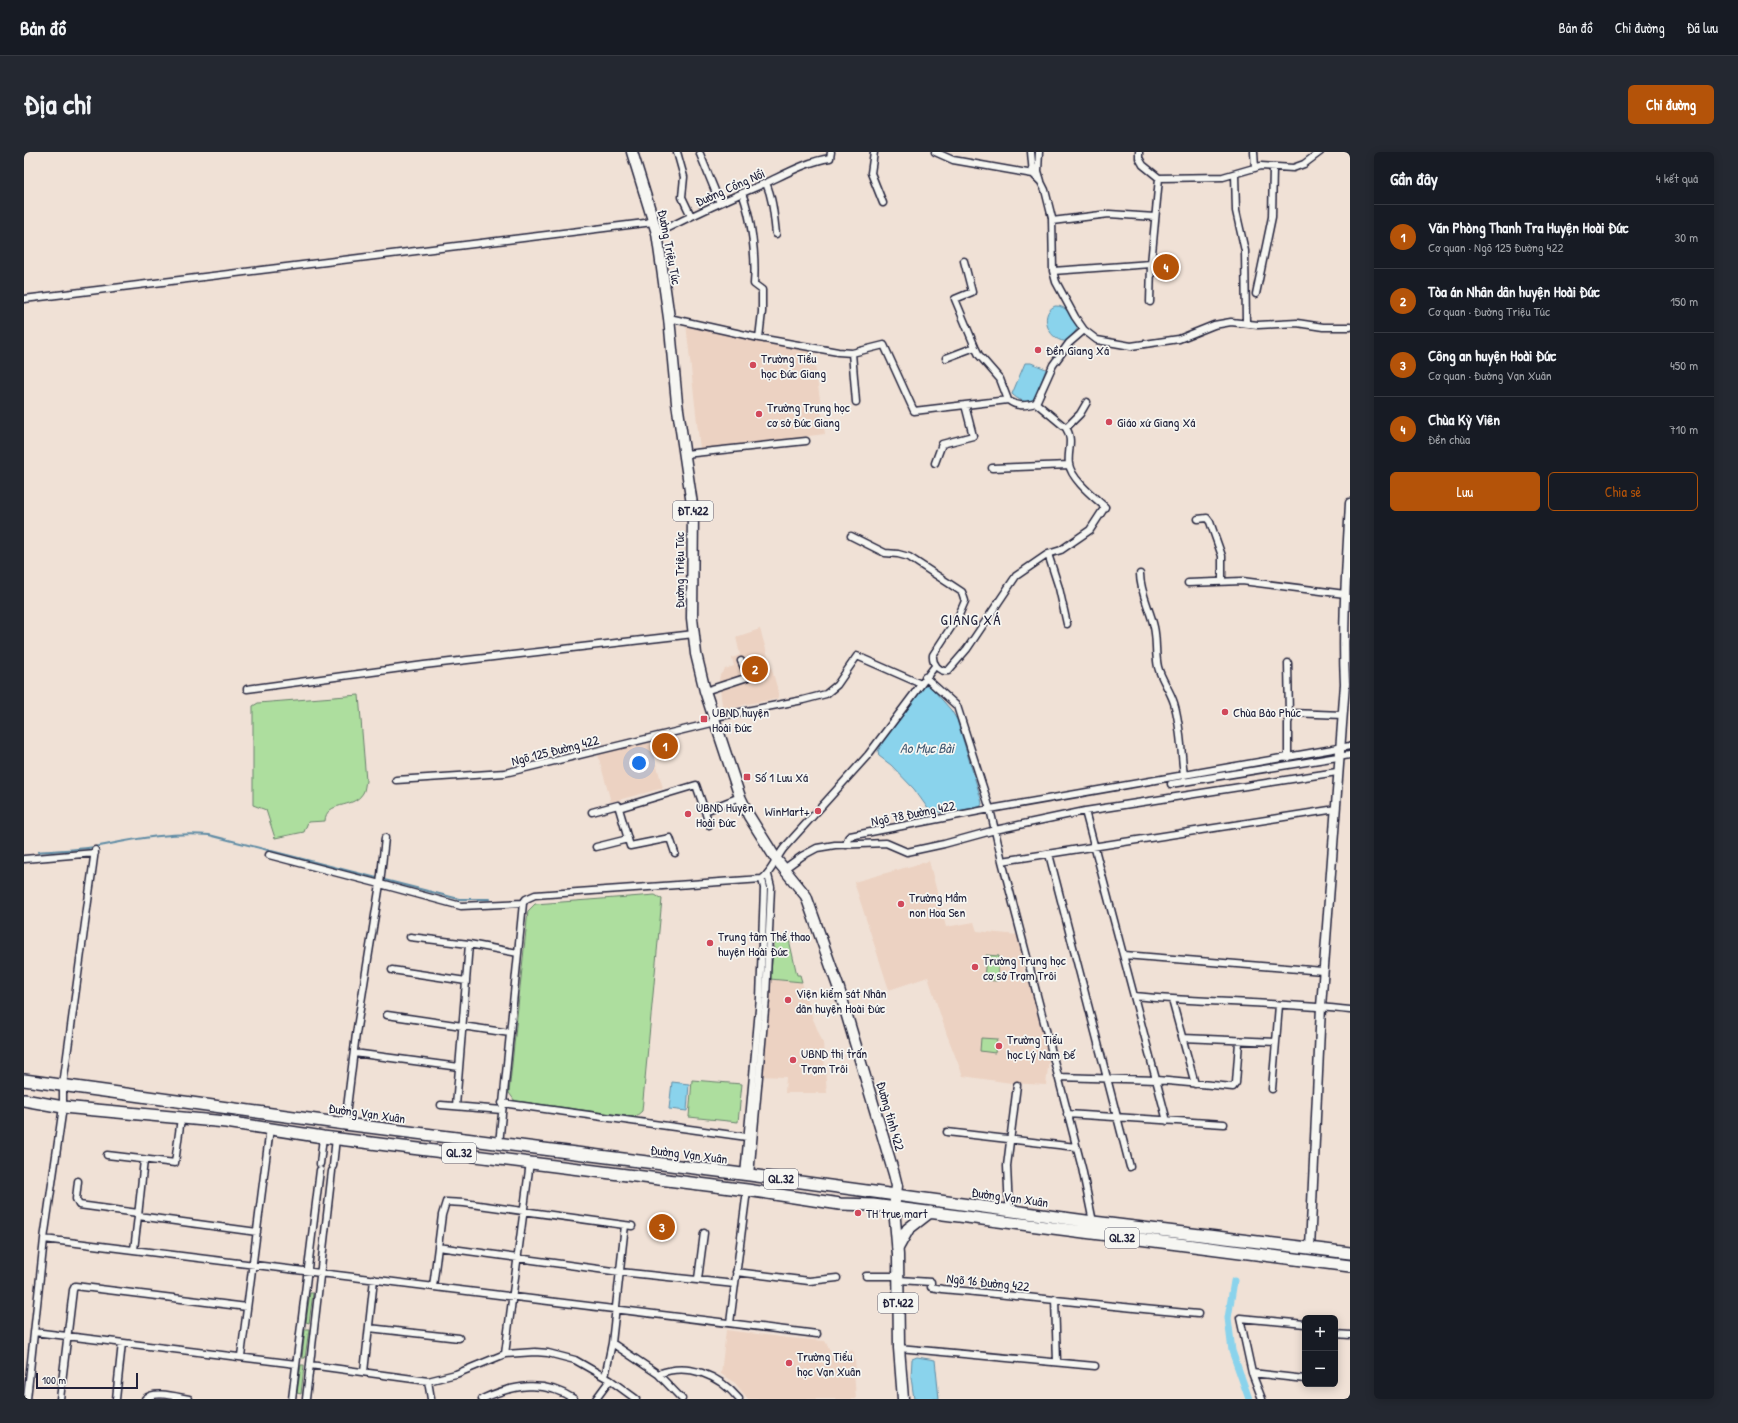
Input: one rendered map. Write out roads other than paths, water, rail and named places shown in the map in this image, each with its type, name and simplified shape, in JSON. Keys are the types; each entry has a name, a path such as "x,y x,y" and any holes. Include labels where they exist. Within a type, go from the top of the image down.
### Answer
{"highway":[{"name":"Đường Vạn Xuân","path":"24,1080 345,1124 747,1175 1093,1222 1350,1253"},
{"name":"Đường Vạn Xuân","path":"24,1100 63,1107 270,1128 323,1137 747,1190 840,1204 930,1212 1207,1249 1350,1266"},
{"path":"623,1174 624,1160"},
{"path":"898,1247 908,1229 930,1212"},
{"path":"1207,1249 1209,1236"}],"main road":[{"name":"Đường Triệu Túc","path":"632,152 657,233 669,318 677,403 693,511 692,618 696,654 705,691 740,798 749,816 776,858"},
{"name":"Đường tỉnh 422","path":"776,858 806,896 839,989 894,1174 897,1186 894,1208"},
{"name":"ĐT.422","path":"894,1208 898,1247 899,1348 903,1399"}],"street":[{"path":"676,152 684,177 682,197 690,216"},
{"name":"Đường Cổng Nổi","path":"657,233 690,216 742,193 823,159 830,158 831,152"},
{"path":"874,152 872,173 883,203"},
{"path":"935,152 953,160 1033,174 1041,182"},
{"path":"1031,152 1033,174"},
{"path":"1039,152 1038,171 1045,190 1052,221 1053,271 1056,282 1084,330 1097,340 1131,346 1179,339 1214,325 1231,322 1258,324 1297,323 1323,327 1350,327"},
{"path":"1139,152 1139,158 1143,166 1159,178 1223,178 1261,166 1293,168 1308,161 1320,152"},
{"path":"1254,152 1255,168"},
{"path":"700,154 720,203"},
{"path":"1256,294 1272,218 1273,167"},
{"path":"1235,174 1236,211 1245,251 1246,322"},
{"path":"1150,302 1151,264 1159,178"},
{"path":"766,183 771,194 773,204 776,234"},
{"path":"742,193 750,218 755,265 754,284 762,290 762,312 759,338"},
{"path":"1052,221 1109,214 1155,218"},
{"path":"24,299 653,222"},
{"path":"964,262 972,292 955,299 979,355 1000,379 1008,400 1014,405 1024,406 1036,403"},
{"path":"1053,271 1151,264"},
{"path":"669,318 815,349 852,353 884,345 914,411 1008,400"},
{"path":"1036,403 1052,365 1068,343 1084,330"},
{"path":"946,358 975,347"},
{"path":"852,353 856,402"},
{"path":"1066,428 1080,414 1087,402"},
{"path":"851,536 885,553 909,557 962,592 965,596 965,601 959,616 934,655 932,661 935,666 943,671 952,668 967,649 1016,576 1048,554 1061,550 1090,530 1105,507 1081,486 1069,465 1071,446 1070,433 1036,403"},
{"path":"935,462 942,444 973,436 965,405"},
{"path":"685,454 806,441"},
{"path":"992,468 1069,465"},
{"path":"1310,1248 1320,1007 1347,657 1345,594 1350,502"},
{"path":"1198,519 1207,518 1210,522 1222,556 1222,581"},
{"path":"1048,554 1059,588 1067,624"},
{"path":"1140,574 1140,585 1154,629 1156,657 1160,674 1170,691 1176,709 1184,776"},
{"path":"1188,583 1222,581 1242,582 1345,594"},
{"path":"247,689 424,665 694,634"},
{"name":"Ngõ 125 Đường 422","path":"396,780 505,773 715,720 826,694 837,685 857,656 921,684"},
{"path":"705,691 748,677 741,661"},
{"path":"1288,663 1288,758"},
{"path":"499,1144 523,903 526,899 536,895 762,879 768,874 776,858 868,755 925,677 935,666"},
{"path":"925,677 958,706 990,810 1082,1168 1093,1222"},
{"path":"1289,716 1294,712 1343,715"},
{"name":"Ngõ 78 Đường 422","path":"846,845 850,836 1350,746"},
{"path":"1171,784 1350,756"},
{"path":"784,869 802,856 817,848 886,843 907,852 944,844 995,830 1085,811 1337,772"},
{"path":"619,808 696,785 709,825"},
{"path":"705,811 740,798"},
{"path":"592,812 618,805 630,846 670,838 675,853"},
{"path":"1002,861 1094,848 1336,809"},
{"path":"1085,811 1167,1122"},
{"path":"882,830 886,843"},
{"path":"345,1124 354,1053 380,884 385,838"},
{"path":"596,846 628,839"},
{"path":"24,859 95,851 63,1085 63,1107 44,1239 27,1399"},
{"path":"1049,854 1130,1167"},
{"path":"269,855 461,906 523,903"},
{"path":"747,1175 766,999 771,887 768,874"},
{"path":"747,1175 747,1137 760,998 764,888 762,879"},
{"path":"410,937 469,944 518,953"},
{"path":"456,1106 469,944"},
{"path":"1124,955 1323,971"},
{"path":"392,970 466,980"},
{"path":"1134,996 1172,1000 1320,1007 1350,1010"},
{"path":"1172,1000 1195,1084"},
{"path":"1272,1089 1279,1005"},
{"path":"388,1015 510,1033"},
{"path":"1183,1038 1239,1042 1276,1042"},
{"path":"1058,1077 1157,1080 1230,1087 1234,1086 1236,1083 1239,1042"},
{"path":"354,1053 459,1067"},
{"path":"1009,1211 1007,1166 1017,1085"},
{"path":"502,1103 747,1137"},
{"path":"441,1105 502,1110"},
{"path":"1067,1114 1167,1122 1224,1124"},
{"path":"108,1155 175,1163 181,1118"},
{"path":"241,1356 270,1128"},
{"path":"947,1132 1076,1147"},
{"path":"292,1399 323,1137"},
{"path":"306,1399 336,1138"},
{"path":"134,1250 144,1160"},
{"path":"506,1354 512,1296 530,1162"},
{"path":"78,1181 76,1199 78,1205 257,1232"},
{"path":"730,1323 747,1190"},
{"path":"433,1287 442,1215 446,1202 464,1203 628,1225 620,1272 607,1378 596,1399"},
{"path":"698,1279 704,1233"},
{"path":"44,1239 817,1334"},
{"path":"438,1247 620,1272 735,1284"},
{"path":"736,1272 809,1281 837,1278"},
{"path":"866,1276 898,1278"},
{"name":"Ngõ 16 Đường 422","path":"898,1278 931,1282 931,1287 942,1289 1055,1300 1107,1307 1198,1314"},
{"path":"364,1372 374,1279"},
{"path":"60,1399 72,1290 75,1286 247,1307"},
{"path":"1055,1300 1057,1362"},
{"path":"1262,1399 1252,1373 1240,1318 1302,1324"},
{"path":"369,1328 458,1338"},
{"path":"34,1332 241,1356 296,1364"},
{"path":"1338,1334 1350,1335"},
{"path":"116,1399 122,1343"},
{"path":"612,1343 658,1374 682,1399"},
{"path":"899,1348 1095,1366"},
{"path":"310,1365 428,1380 456,1374 506,1354 535,1352 562,1356 575,1360 607,1378 635,1399"},
{"path":"658,1374 676,1368 704,1372 726,1385 739,1399"},
{"path":"1252,1373 1302,1380"},
{"path":"428,1380 431,1399"},
{"path":"482,1399 502,1391 529,1385 556,1389 574,1399"},
{"path":"145,1399 154,1395 189,1399"}],"water":[{"path":"1055,306 1063,307 1071,315 1078,326 1068,341 1062,341 1056,338 1048,328 1046,321 1047,315"},
{"path":"1025,363 1031,363 1046,369 1034,401 1028,402 1017,398 1012,394"},
{"name":"Ao Mục Bài","path":"928,684 951,710 957,720 981,799 982,804 980,807 943,813 929,810 914,789 891,765 879,756 878,751 883,742"},
{"path":"672,1082 689,1084 687,1111 669,1109"},
{"path":"917,1357 935,1360 939,1399 914,1399 911,1377 912,1359"}],"waterway":[{"path":"38,852 88,848 157,836 183,834 209,835 459,899 490,899"},
{"path":"1234,1281 1228,1318 1232,1351 1249,1399"}],"place":[{"name":"Chùa Kỳ Viên","path":"1166,267"},
{"name":"Đền Giang Xá","path":"1038,350"},
{"name":"Trường Tiểu học Đức Giang","path":"753,365"},
{"name":"Trường Trung học cơ sở Đức Giang","path":"759,414"},
{"name":"Giáo xứ Giang Xá","path":"1109,422"},
{"name":"Tòa án Nhân dân huyện Hoài Đức","path":"755,669"},
{"name":"Chùa Bảo Phúc","path":"1225,712"},
{"name":"UBND huyện Hoài Đức","path":"704,719"},
{"name":"Văn Phòng Thanh Tra Huyện Hoài Đức","path":"665,746"},
{"name":"Số 1 Lưu Xá","path":"747,777"},
{"name":"WinMart+","path":"818,811"},
{"name":"UBND Huyện Hoài Đức","path":"688,814"},
{"name":"Trường Mầm non Hoa Sen","path":"901,904"},
{"name":"Trung tâm Thể thao huyện Hoài Đức","path":"710,943"},
{"name":"Trường Trung học cơ sở Trạm Trôi","path":"975,967"},
{"name":"Viện kiểm sát Nhân dân huyện Hoài Đức","path":"788,1000"},
{"name":"Trường Tiểu học Lý Nam Đế","path":"999,1046"},
{"name":"UBND thị trấn Trạm Trôi","path":"793,1060"},
{"name":"TH true mart","path":"858,1213"},
{"name":"Công an huyện Hoài Đức","path":"662,1227"},
{"name":"Trường Tiểu học Vạn Xuân","path":"789,1363"}],"district":[{"name":"GIANG XÁ","path":"971,620"}]}
